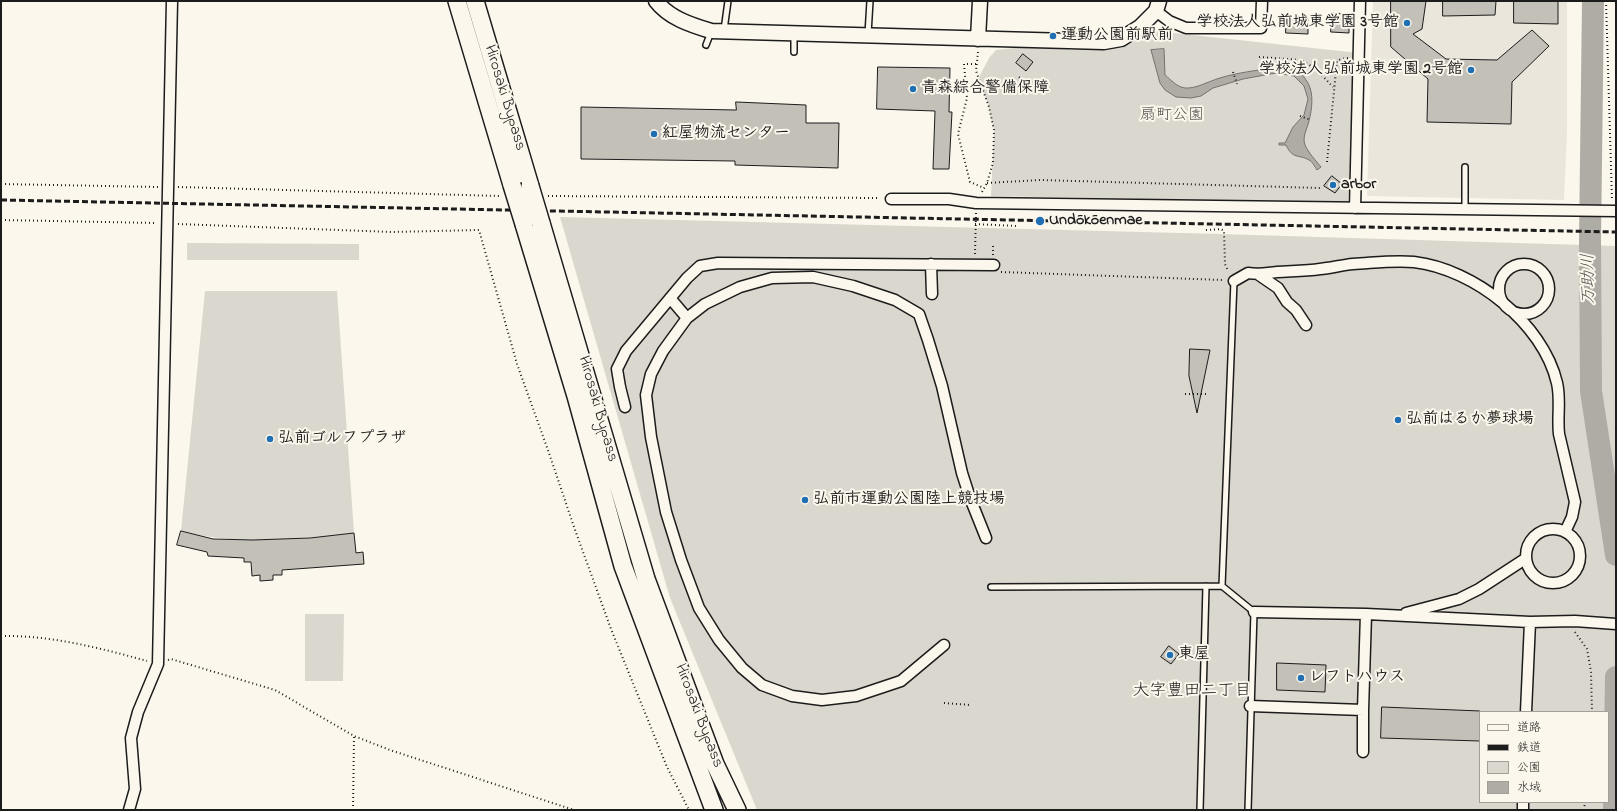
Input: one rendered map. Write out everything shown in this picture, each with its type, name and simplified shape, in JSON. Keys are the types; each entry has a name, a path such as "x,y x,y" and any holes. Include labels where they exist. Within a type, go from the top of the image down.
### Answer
{"highway":[{"name":"Hirosaki Bypass","path":"457,1 506,190 524,224 576,396 623,566 714,810"},
{"name":"Hirosaki Bypass","path":"475,1 542,223 646,579 715,764 737,810"}],"street":[{"path":"129,810 135,789 131,738 138,712 158,664 172,1"},
{"path":"656,1 659,5 683,22 717,31 1104,42 1121,39 1140,27 1158,6 1169,21 1186,28 1261,28 1262,1"},
{"path":"978,39 980,1"},
{"path":"1355,208 1360,1"},
{"path":"891,199 949,199 976,206 1465,208 1612,211"},
{"path":"1234,281 1248,273 1259,275 1380,262 1414,262 1461,276 1498,298 1515,314 1540,343 1552,368 1557,383 1559,434 1575,502 1572,517 1565,532"},
{"path":"625,407 617,369 626,351 687,278 700,266 718,263 975,264 994,268"},
{"path":"931,264 932,294"},
{"path":"1521,264 1529,264 1537,267 1544,273 1550,288 1545,303 1540,308 1525,314 1510,309 1504,304 1500,296 1499,288 1501,279 1506,272 1521,264"},
{"path":"1259,275 1278,288 1287,302 1296,310 1306,325"},
{"path":"944,645 901,681 856,696 822,700 792,696 762,685 742,668 719,640 699,608 681,560 666,512 651,437 646,395 651,374 663,351 687,318 705,304 740,287 772,278 813,277 867,290 895,300 919,314 942,386 964,479 986,538"},
{"path":"670,298 687,318"},
{"path":"1552,528 1565,532 1576,541 1580,549 1580,558 1576,571 1566,581 1557,584 1539,580 1532,575 1527,567 1525,559 1529,542 1535,535 1543,530 1552,528"},
{"path":"1394,615 1459,599 1479,589 1525,559"},
{"path":"1254,612 1366,614 1530,622 1568,621 1616,624"},
{"path":"1363,752 1366,614"},
{"path":"1526,711 1530,622"},
{"path":"1250,706 1363,710"}],"lane":[{"path":"706,45 717,31 728,1"},
{"path":"868,36 870,1"},
{"path":"794,34 794,52"},
{"path":"1464,167 1465,208"},
{"path":"1222,586 1234,281"},
{"path":"1200,810 1206,586"},
{"path":"991,587 1222,586 1254,612 1248,810"}],"path":[{"path":"1606,1 1612,211"},
{"path":"975,264 976,206 987,183 993,163 994,130 989,107 976,71 978,39"},
{"path":"1259,57 1301,60 1316,69 1334,87"},
{"path":"1327,162 1337,62 1341,58 1359,58"},
{"path":"976,64 964,64 967,98 958,134 970,182 984,188"},
{"path":"1233,72 1237,84"},
{"path":"1019,77 1027,84"},
{"path":"1300,116 1311,120"},
{"path":"987,183 1040,180 1320,188"},
{"path":"1,184 506,190"},
{"path":"546,196 891,199"},
{"path":"1,220 168,223 386,231 479,230 517,364 574,527 612,629 667,766 688,810"},
{"path":"976,225 1016,226"},
{"path":"1206,230 1221,229 1224,231 1225,264 1234,281"},
{"path":"994,268 1234,281"},
{"path":"1185,394 1209,394"},
{"path":"1568,621 1587,649 1591,672 1592,711"},
{"path":"1,636 26,636 99,648 158,664 171,659 275,690 354,736 390,750 574,810"},
{"path":"944,703 970,705"},
{"path":"353,810 354,736"}],"shaded area":[{"path":"1373,1 1567,1 1567,131 1564,200 1367,196"}],"green space":[{"name":"扇町公園","path":"1155,31 1359,53 1348,203 991,196 994,130 987,101 978,79 989,58 996,50 1033,46 1072,50 1122,48"},
{"path":"560,217 1616,246 1616,810 757,810 670,598"},
{"path":"187,243 359,244 359,260 187,260"},
{"path":"205,291 337,291 354,533 289,539 245,540 202,536 181,531"},
{"path":"305,614 344,614 343,681 305,681"}],"water":[{"path":"1164,49 1165,75 1177,85 1185,88 1198,86 1227,76 1259,70 1282,68 1300,72 1310,87 1312,97 1311,112 1304,136 1304,142 1308,151 1321,167 1317,170 1310,161 1291,153 1286,145 1279,145 1279,143 1285,143 1293,127 1304,115 1308,99 1304,86 1294,76 1276,73 1243,79 1213,88 1201,96 1191,98 1176,97 1165,90 1160,83 1151,50"}],"building":[{"name":"学校法人弘前城東学園 2号館","path":"1391,1 1426,1 1422,29 1413,34 1446,59 1497,60 1532,30 1549,46 1512,82 1511,124 1427,122 1428,79 1391,47"},
{"path":"1443,1 1496,1 1495,15 1443,16"},
{"path":"1514,1 1558,1 1558,24 1514,23"},
{"path":"1332,13 1349,14 1349,33 1331,32"},
{"path":"1286,18 1308,18 1308,34 1286,33"},
{"path":"1023,54 1033,62 1026,71 1016,63"},
{"name":"青森綜合警備保障","path":"878,67 950,68 949,112 952,112 949,169 933,169 935,111 877,109"},
{"path":"736,102 806,105 806,123 839,123 838,168 735,165 735,161 581,159 581,107 736,110"},
{"name":"arbor","path":"1332,176 1342,184 1335,193 1324,186"},
{"path":"1190,349 1210,350 1197,413 1189,376"},
{"path":"181,531 213,539 253,540 310,538 354,533 356,553 363,552 364,564 282,570 282,575 273,575 273,580 260,581 260,575 252,576 251,562 244,562 244,558 208,556 207,552 177,545"},
{"name":"東屋","path":"1169,646 1179,654 1171,664 1161,657"},
{"name":"レフトハウス","path":"1277,663 1326,665 1325,692 1277,690"},
{"path":"1382,707 1480,711 1479,741 1381,738"}],"waterway":[{"name":"万助川","path":"1593,1 1590,240 1591,391 1616,555"},
{"name":"万助川","path":"1614,810 1616,677"}],"railway":[{"path":"1,200 1616,232"}],"place":[{"name":"学校法人弘前城東学園 3号館","path":"1407,23"},
{"name":"運動公園前駅前","path":"1053,36"},
{"name":"学校法人弘前城東学園 2号館","path":"1471,70"},
{"name":"青森綜合警備保障","path":"913,89"},
{"name":"紅屋物流センター","path":"654,134"},
{"name":"arbor","path":"1333,185"},
{"name":"Undōkōenmae","path":"1040,221"},
{"name":"弘前はるか夢球場","path":"1398,420"},
{"name":"弘前ゴルフプラザ","path":"270,439"},
{"name":"弘前市運動公園陸上競技場","path":"805,500"},
{"name":"東屋","path":"1170,655"},
{"name":"レフトハウス","path":"1301,678"}],"district":[{"name":"大字豊田二丁目","path":"1192,692"}]}
